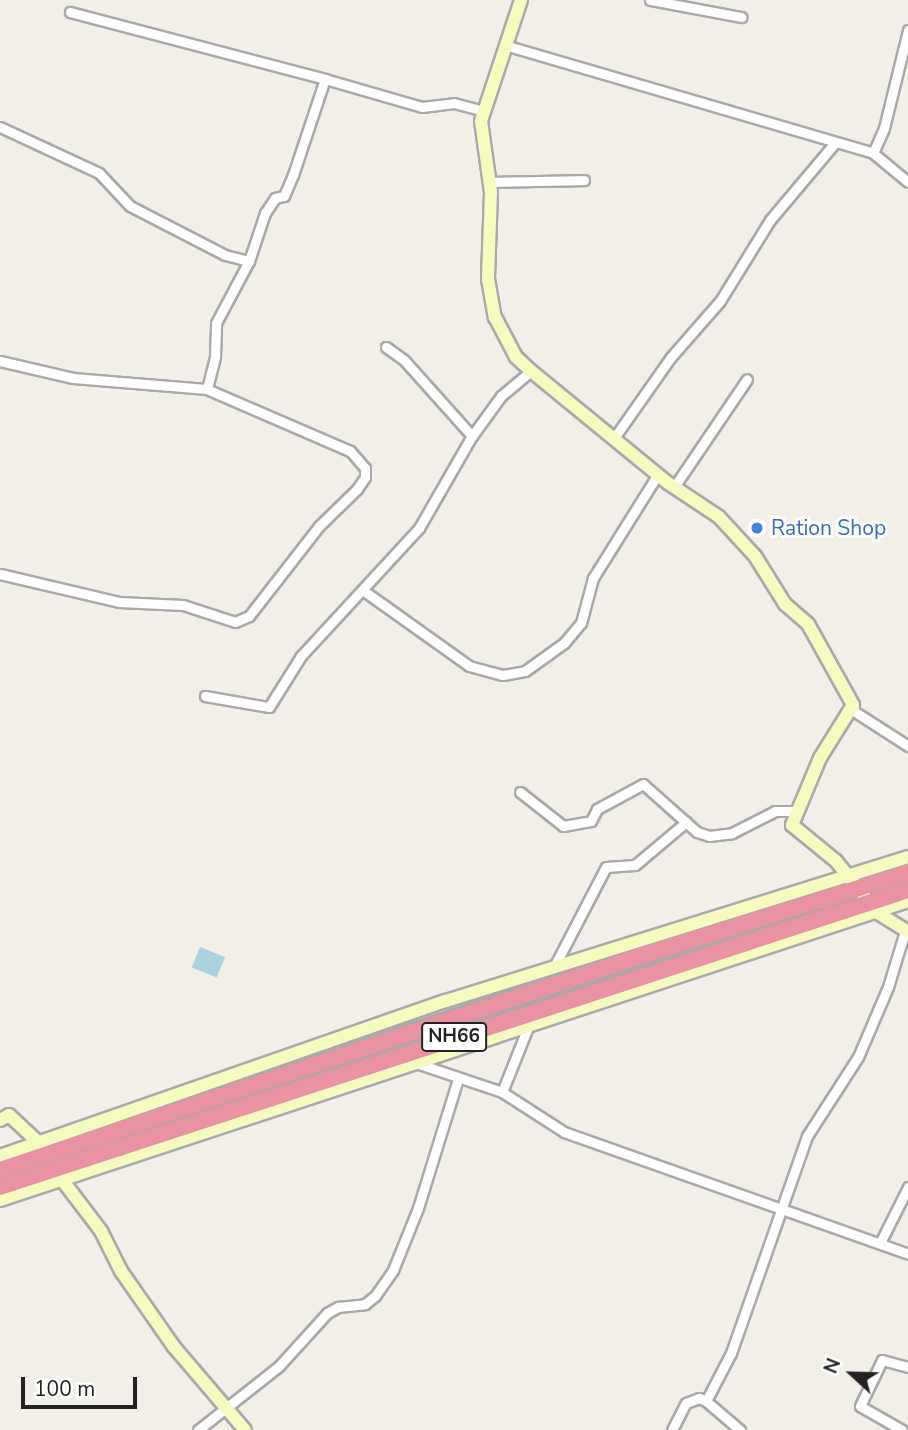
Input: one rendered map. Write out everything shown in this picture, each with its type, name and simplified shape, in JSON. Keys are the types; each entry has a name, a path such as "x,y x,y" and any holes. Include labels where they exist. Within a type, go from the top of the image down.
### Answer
{"highway":[{"name":"NH66","path":"0,1170 641,956 908,873"},
{"name":"NH66","path":"0,1187 874,908 908,890"}],"street":[{"path":"522,0 483,111 481,132 490,182 487,238 492,304 505,340 531,371 674,487 719,517 755,556 785,604 808,624 848,692 852,710 908,746"},
{"path":"657,1 741,17"},
{"path":"70,12 422,107 454,103 483,111"},
{"path":"873,153 884,128 908,30"},
{"path":"508,46 834,145 873,153 908,181"},
{"path":"206,389 215,356 216,323 249,261 265,213 275,198 284,196 325,79"},
{"path":"0,127 99,173 130,206 225,255 249,261"},
{"path":"614,438 671,357 720,301 770,220 834,145"},
{"path":"490,182 584,180"},
{"path":"386,347 404,360 472,436"},
{"path":"0,361 73,378 206,389 350,451 365,468 365,477 357,489 319,526 249,616 235,622 183,606 119,602 0,574"},
{"path":"205,696 269,707 301,656 364,591 419,528 472,436 501,396 531,371"},
{"path":"674,487 747,379"},
{"path":"364,591 469,666 503,675 525,671 564,643 581,623 593,578 658,474"},
{"path":"706,1401 731,1353 807,1136 858,1057 888,987 906,932 874,908 836,861 794,830 792,819 820,758 852,710"},
{"path":"520,792 554,822 574,827 591,821 597,809 643,784 697,832 717,836 775,811 796,811"},
{"path":"556,963 606,867 635,865 686,822"},
{"path":"0,1156 446,1001 908,858"},
{"path":"0,1200 414,1062 528,1027 874,908 908,901"},
{"path":"502,1093 528,1027"},
{"path":"414,1062 502,1093 564,1132 908,1254"},
{"path":"198,1430 279,1366 327,1313 338,1307 365,1304 393,1270 434,1163 458,1079"},
{"path":"0,1120 9,1115 40,1144"},
{"path":"63,1181 101,1231 121,1271 174,1347 245,1430"},
{"path":"880,1243 908,1187"},
{"path":"902,1430 860,1406 882,1360 908,1367"},
{"path":"672,1430 686,1403 699,1398 740,1430"}],"water":[{"path":"200,947 225,957 217,978 192,967"}],"place":[{"name":"Ration Shop","path":"757,528"}]}
